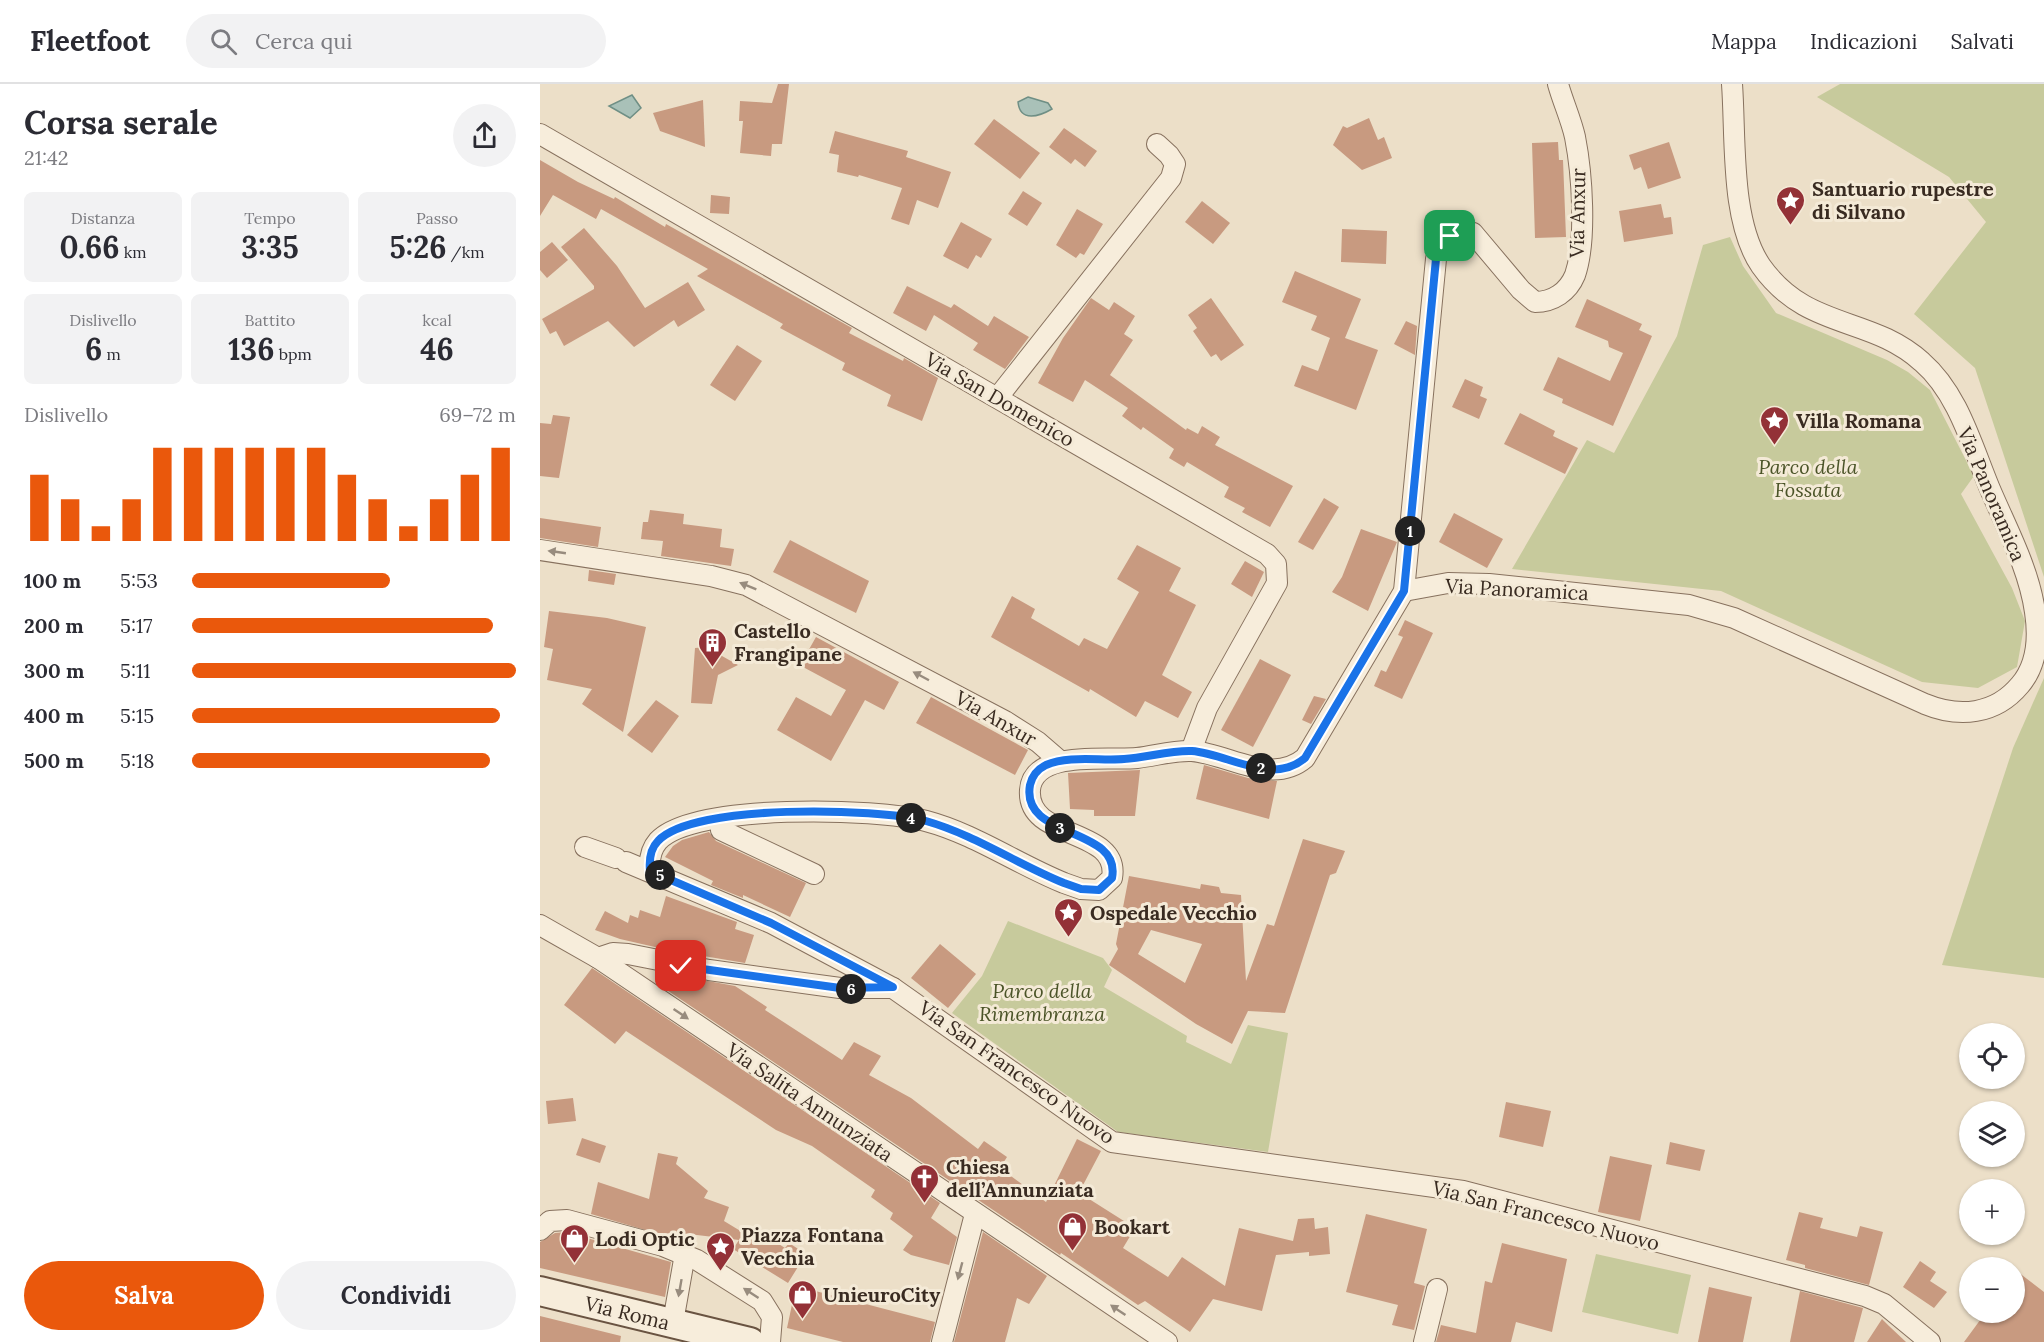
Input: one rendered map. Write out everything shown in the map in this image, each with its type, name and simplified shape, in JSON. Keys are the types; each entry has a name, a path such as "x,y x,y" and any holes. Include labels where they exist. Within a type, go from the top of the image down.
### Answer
{"main road":[{"name":"Via Roma","path":"540,1291 750,1342"}],"street":[{"name":"Via Anxur","path":"540,550 711,576 746,585 835,629 1005,721 1038,742 1060,761 1123,759 1191,751 1275,770 1299,763 1310,752 1404,591 1436,259 1441,243 1454,233 1465,231 1473,233 1521,290 1535,302 1547,301 1560,295 1575,274 1581,229 1578,162 1571,123 1558,84"},
{"name":"Via Panoramica","path":"1404,591 1448,583 1490,584 1689,605 1734,618 1925,704 1954,713 1968,713 1992,707 2010,696 2024,680 2033,664 2037,640 2030,586 1954,405 1937,376 1911,352 1882,336 1807,309 1783,290 1763,268 1750,247 1741,213 1732,84"},
{"name":"Via San Domenico","path":"540,134 1255,545 1276,564 1278,577 1273,592 1207,708 1191,751"},
{"path":"998,397 1171,178 1175,164 1157,144"},
{"path":"650,871 651,853 657,841 672,831 692,823 780,813 854,812 906,817 928,822 970,837 1064,883 1081,889 1099,890 1112,878 1113,864 1107,852 1043,818 1030,801 1030,785 1034,774 1045,765 1060,761"},
{"path":"721,830 814,874"},
{"name":"Via San Francesco Nuovo","path":"585,847 650,871 771,923 893,987 1112,1142 1424,1185 1491,1198 1865,1296 1884,1305 1930,1342"},
{"name":"Via Salita Annunziata","path":"542,930 598,958 1167,1342"},
{"path":"598,958 614,953 628,954 709,970 840,988 893,987"},
{"path":"942,1342 975,1214"},
{"path":"540,1230 545,1224 562,1219 686,1254 762,1301 772,1317 770,1342"},
{"path":"674,1322 686,1254"},
{"path":"1424,1342 1437,1289"}],"green space":[{"path":"1840,84 2044,84 2044,577 1975,368 1914,314 1986,222 1949,177 1817,97"},
{"name":"Parco della Fossata","path":"1730,237 1743,266 1776,313 1887,360 1908,372 1930,390 1974,476 1961,494 2012,588 2025,621 2017,667 1978,688 1922,682 1721,591 1512,569 1587,440 1614,453 1677,336 1703,245"},
{"path":"2044,678 2044,978 1942,965 2013,748"},
{"name":"Parco della Rimembranza","path":"1008,921 1103,958 1112,970 1104,987 1187,1036 1186,1042 1231,1064 1248,1025 1288,1033 1268,1152 1118,1132 952,1013 982,976"},
{"path":"1596,1254 1691,1275 1678,1334 1582,1312"}],"shaded area":[{"path":"632,95 641,108 630,118 609,106"},
{"path":"1028,97 1048,103 1052,109 1031,116 1022,113 1018,102"}],"building":[{"path":"778,84 789,84 782,144 772,144 771,156 740,153 743,121 739,121 740,101 772,103"},
{"path":"703,100 705,147 660,131 653,113"},
{"path":"1369,118 1378,140 1384,137 1392,158 1362,170 1333,145 1343,126 1347,128"},
{"path":"994,119 1040,153 1020,179 974,144"},
{"path":"1064,128 1097,151 1085,167 1075,159 1071,164 1049,147"},
{"path":"835,131 908,151 906,157 951,172 938,208 917,200 909,225 891,219 902,188 859,175 858,177 837,172 839,155 829,153"},
{"path":"1558,142 1559,160 1563,160 1566,237 1535,238 1532,143"},
{"path":"1669,142 1681,178 1648,189 1641,167 1634,170 1629,155"},
{"path":"540,160 578,182 614,199 615,197 665,227 666,224 852,328 849,333 903,361 904,358 938,378 922,421 887,406 891,395 842,370 845,363 780,328 783,324 697,276 708,269 601,209 596,219 553,195 540,216"},
{"path":"1023,191 1042,203 1027,226 1008,214"},
{"path":"711,195 730,197 729,214 710,213"},
{"path":"1202,201 1230,223 1213,244 1185,222"},
{"path":"1661,204 1664,218 1671,217 1673,234 1624,242 1619,211"},
{"path":"1077,209 1103,224 1084,255 1080,253 1076,258 1056,245"},
{"path":"961,222 992,239 981,258 976,255 968,269 943,256"},
{"path":"584,228 617,266 645,308 688,282 705,310 678,327 674,320 634,347 608,321 564,346 556,331 550,334 542,319 594,289 594,286 561,247"},
{"path":"1342,229 1387,231 1386,264 1341,262"},
{"path":"552,242 568,260 547,278 540,270 540,252"},
{"path":"1295,271 1361,299 1345,338 1378,350 1356,410 1294,386 1302,365 1318,371 1330,338 1311,330 1317,316 1282,302"},
{"path":"907,286 951,308 954,304 988,326 994,316 1029,337 1005,369 973,350 978,343 934,315 926,331 893,313"},
{"path":"1091,298 1109,310 1114,302 1135,316 1124,334 1133,340 1110,375 1186,430 1187,428 1198,434 1202,426 1220,437 1215,445 1293,486 1270,527 1242,512 1245,508 1224,497 1229,487 1187,462 1184,467 1169,458 1174,449 1143,427 1141,430 1122,416 1128,408 1085,380 1073,402 1038,383 1063,338"},
{"path":"1211,298 1244,345 1221,361 1216,354 1211,357 1193,331 1197,328 1188,315"},
{"path":"1587,299 1642,324 1639,330 1652,336 1613,426 1562,403 1563,399 1543,390 1558,357 1610,381 1623,353 1609,347 1608,341 1575,327"},
{"path":"1406,321 1417,326 1415,355 1394,344"},
{"path":"737,345 762,361 735,401 710,385"},
{"path":"1465,379 1483,387 1480,396 1487,399 1479,419 1452,407"},
{"path":"1520,413 1555,431 1553,436 1578,448 1565,474 1504,444"},
{"path":"553,415 570,417 559,478 540,476 540,423 551,424"},
{"path":"1324,498 1339,507 1313,550 1298,542"},
{"path":"650,510 684,514 683,524 722,529 720,547 734,549 731,566 661,556 663,541 641,539 643,522 648,522"},
{"path":"1454,513 1503,539 1487,568 1439,542"},
{"path":"540,518 601,527 598,547 540,538"},
{"path":"1361,529 1397,542 1368,611 1332,592 1342,577"},
{"path":"790,540 869,581 856,613 773,572"},
{"path":"1137,545 1181,568 1169,591 1196,605 1162,675 1192,692 1178,718 1145,701 1136,717 1090,689 1089,692 991,637 1012,596 1035,609 1031,618 1079,646 1084,638 1107,649 1139,592 1117,579"},
{"path":"1245,561 1264,572 1252,597 1231,584"},
{"path":"589,570 616,574 614,585 588,581"},
{"path":"549,611 607,618 646,627 623,732 582,704 592,689 547,680 553,649 544,647"},
{"path":"1405,620 1433,633 1402,699 1374,686 1381,670 1386,672 1403,637 1398,635"},
{"path":"816,637 899,682 884,710 865,700 831,761 777,730 796,697 831,716 846,690 803,667 803,660"},
{"name":"Castello Frangipane","path":"706,647 738,665 718,675 712,704 691,703 695,648"},
{"path":"1260,659 1291,675 1253,747 1221,730"},
{"path":"1314,696 1326,699 1311,724 1302,720"},
{"path":"931,697 1028,750 1015,775 916,723"},
{"path":"656,700 679,716 652,753 627,735"},
{"path":"1204,765 1248,778 1277,781 1269,819 1196,799"},
{"path":"1140,770 1135,816 1094,816 1094,810 1070,809 1068,773"},
{"path":"709,832 716,841 806,883 790,917 743,895 743,898 711,885 713,881 665,857 673,846 682,840"},
{"path":"1303,839 1345,851 1336,873 1330,875 1285,1013 1248,1011 1232,1044 1196,1024 1109,965 1118,949 1116,944 1129,876 1200,889 1201,884 1219,887 1221,893 1241,895 1246,981 1267,924 1274,926","holes":["1151,930 1202,944 1185,983 1138,954"]},
{"path":"666,896 737,922 735,929 754,935 745,963 668,950 620,939 595,930 605,911 628,923 630,915 638,918 640,910 660,917"},
{"path":"940,944 976,974 948,1008 911,978"},
{"path":"592,968 940,1203 931,1218 957,1237 949,1265 911,1255 903,1250 913,1236 890,1219 893,1213 871,1197 875,1190 812,1146 776,1130 626,1031 615,1044 564,1005"},
{"path":"659,972 735,986 767,1007 765,1010 842,1060 854,1042 881,1056 869,1075 911,1098 978,1149 984,1141 1007,1157 1000,1168 1046,1202 1077,1139 1101,1151 1082,1187 1089,1191 1086,1197 1135,1228 1123,1248 1168,1277 1182,1257 1225,1286 1239,1228 1293,1241 1298,1219 1314,1218 1315,1229 1328,1227 1330,1254 1309,1256 1309,1252 1276,1255 1262,1311 1213,1299 1190,1332 1145,1301 1138,1305 1061,1253 1060,1255 655,982"},
{"path":"573,1098 576,1121 548,1124 546,1101"},
{"path":"1506,1102 1551,1111 1543,1147 1499,1137"},
{"path":"582,1138 606,1146 600,1163 576,1155"},
{"path":"1670,1142 1705,1150 1700,1171 1666,1164"},
{"path":"658,1153 678,1157 676,1164 708,1191 704,1198 729,1207 724,1221 752,1238 757,1230 785,1248 789,1243 806,1254 788,1283 733,1249 739,1240 680,1233 679,1240 591,1214 598,1182 649,1199"},
{"path":"1610,1156 1652,1165 1640,1221 1598,1212"},
{"path":"1799,1212 1823,1218 1820,1228 1857,1237 1860,1226 1883,1232 1869,1285 1805,1268 1805,1265 1786,1260"},
{"path":"1366,1214 1427,1229 1414,1283 1425,1286 1414,1330 1392,1325 1398,1305 1346,1292"},
{"path":"566,1232 671,1262 665,1297 540,1268 540,1242 555,1233"},
{"path":"983,1232 1047,1276 1029,1304 1017,1298 1005,1342 954,1342"},
{"path":"1502,1243 1567,1259 1552,1332 1516,1322 1511,1342 1436,1342 1441,1325 1476,1333 1485,1281 1492,1283"},
{"path":"1920,1261 1936,1272 1930,1281 1947,1292 1934,1308 1903,1287"},
{"path":"2025,1277 2044,1292 2044,1342 1964,1342 1978,1323 2025,1323"},
{"path":"796,1286 935,1322 930,1342 843,1342 787,1328"},
{"path":"1709,1287 1752,1297 1743,1342 1698,1342"},
{"path":"1800,1291 1863,1308 1854,1342 1790,1342"},
{"path":"540,1316 621,1336 620,1342 540,1342"},
{"path":"1882,1319 1889,1326 1906,1342 1867,1342"}],"place":[{"name":"Santuario rupestre di Silvano","path":"1791,226"},
{"name":"Villa Romana","path":"1775,446"},
{"name":"Castello Frangipane","path":"713,668"},
{"name":"Ospedale Vecchio","path":"1069,938"},
{"name":"Chiesa dell’Annunziata","path":"925,1204"},
{"name":"Bookart","path":"1073,1252"},
{"name":"Lodi Optic","path":"574,1264"},
{"name":"Piazza Fontana Vecchia","path":"720,1272"},
{"name":"UnieuroCity","path":"802,1320"}],"route":[{"path":"681,966 840,988 886,989 893,987 771,923 650,871 651,853 657,841 664,835 692,823 769,813 825,811 906,817 970,837 1064,883 1081,889 1099,890 1104,888 1112,878 1113,864 1107,852 1043,818 1032,806 1029,794 1030,785 1034,774 1045,765 1060,761 1123,759 1191,751 1275,770 1291,767 1305,758 1404,591 1436,259 1441,243 1450,236"}]}
